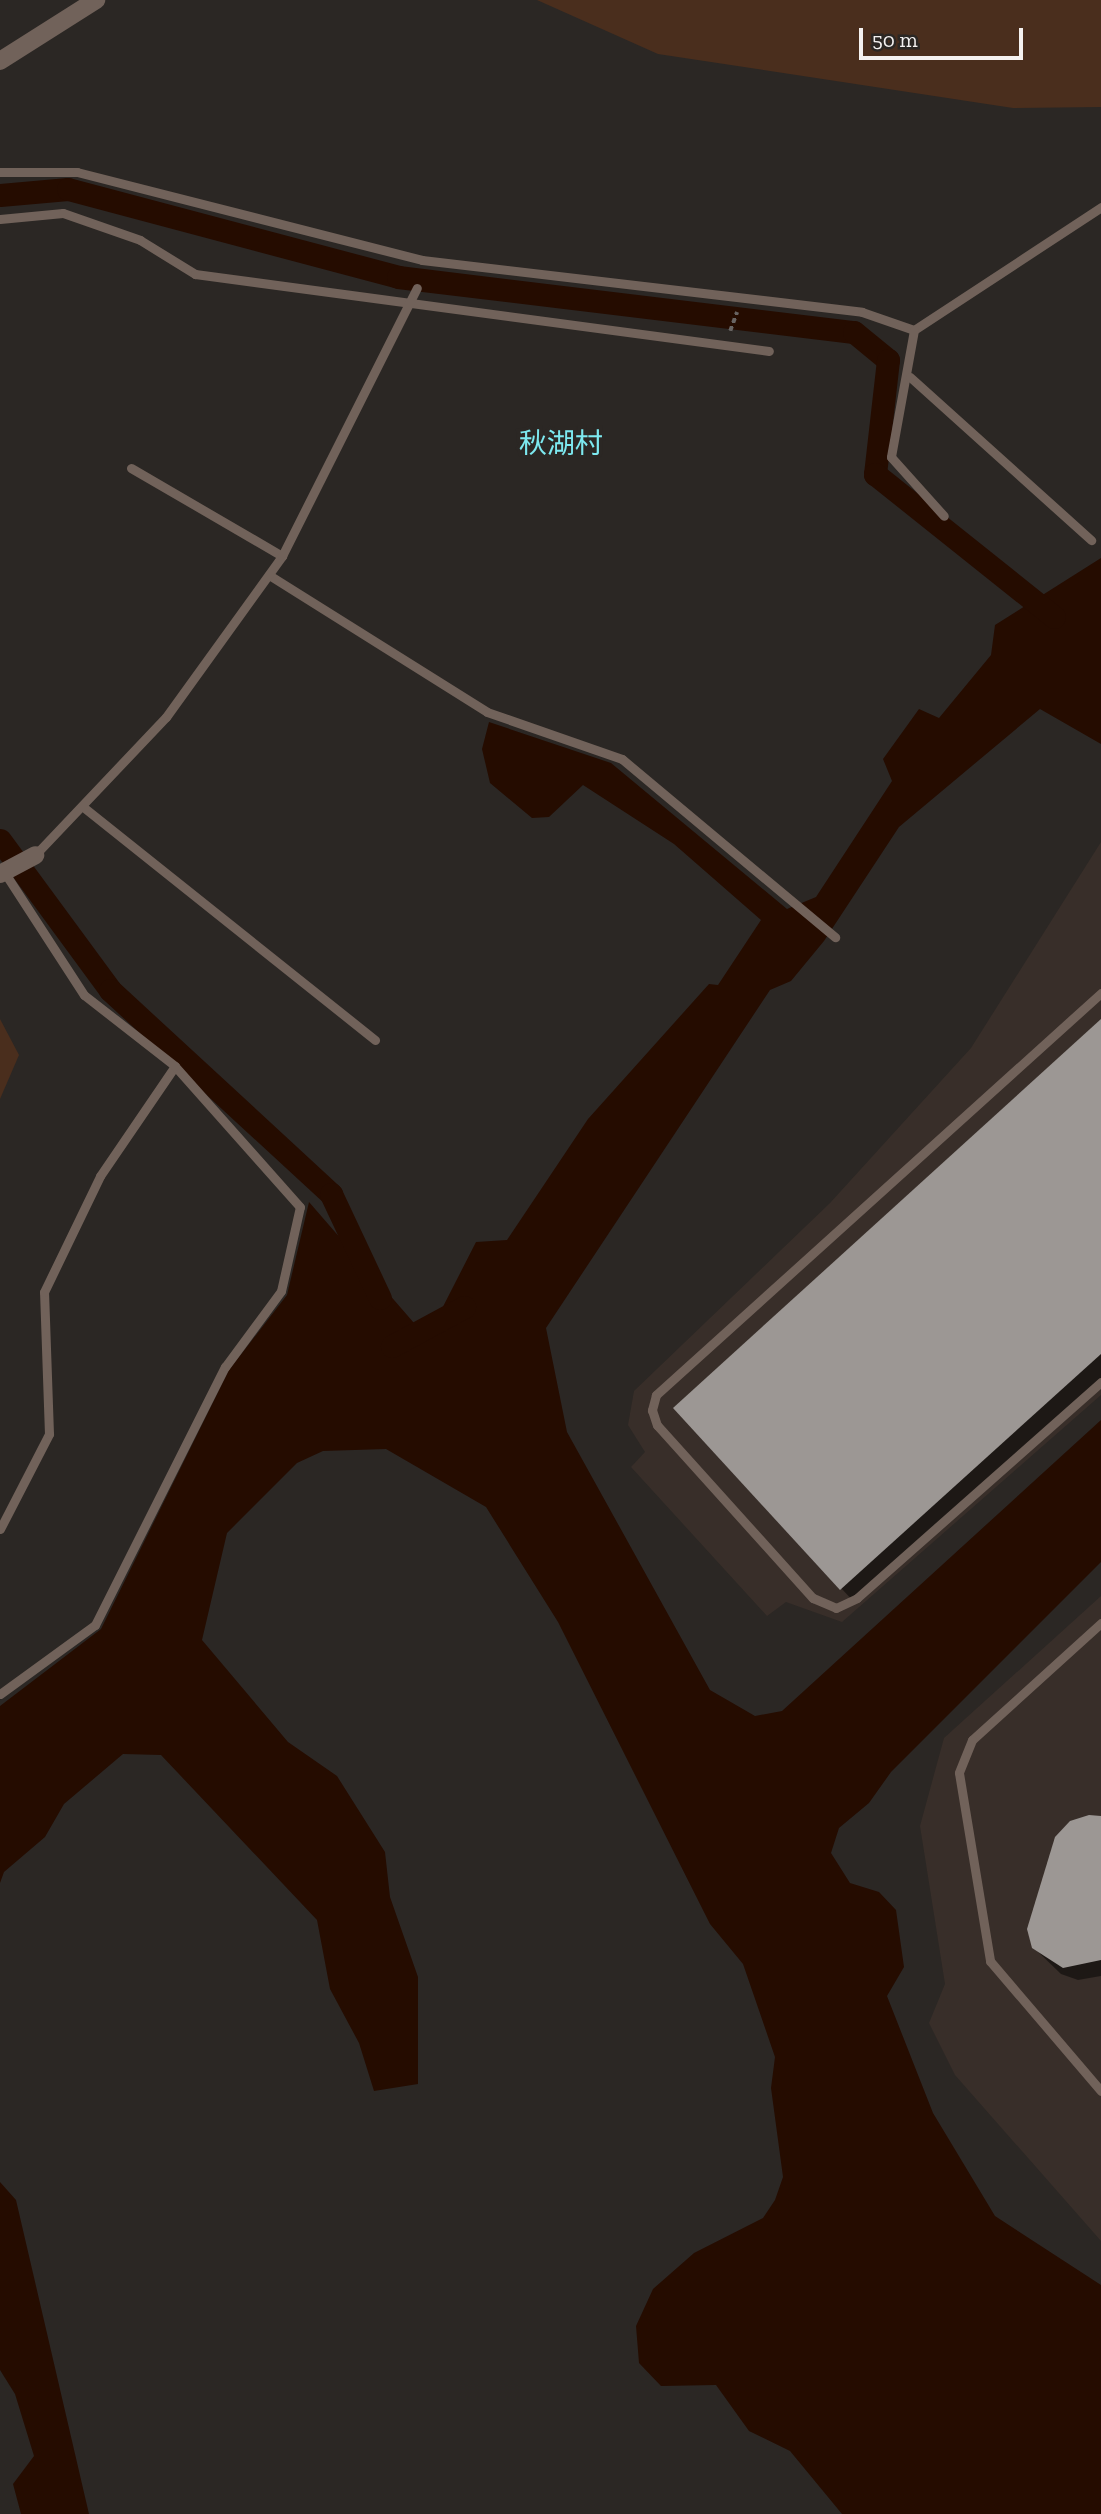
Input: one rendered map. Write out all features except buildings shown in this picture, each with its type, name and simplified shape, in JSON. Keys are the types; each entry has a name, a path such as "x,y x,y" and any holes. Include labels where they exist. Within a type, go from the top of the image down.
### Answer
{"street":[{"path":"0,61 96,0"},
{"path":"3,874 35,855"}],"lane":[{"path":"0,172 77,172 422,260 862,312 914,330"},
{"path":"914,330 1101,207"},
{"path":"0,219 63,213 140,240 195,274 407,307 769,351"},
{"path":"35,855 166,717 282,556 416,288"},
{"path":"914,330 910,377 891,457 944,516"},
{"path":"910,377 1091,540"},
{"path":"131,468 282,556"},
{"path":"269,575 487,712 622,760 835,937"},
{"path":"82,806 374,1040"},
{"path":"0,1693 95,1625 225,1367 281,1291 300,1207 175,1066 84,995 3,874"},
{"path":"1101,993 656,1395 652,1410 657,1425 813,1598 836,1608 856,1598 1101,1382"},
{"path":"0,1529 48,1434 44,1292 100,1176 175,1066"},
{"path":"1101,1623 972,1740 958,1773 990,1961 1101,2091"}],"path":[{"path":"725,346 742,297"}],"shaded area":[{"path":"537,0 1101,0 1101,107 1013,108 658,54"},
{"path":"1101,558 1101,744 1040,709 899,827 824,941 791,981 770,990 546,1328 567,1432 710,1690 755,1716 782,1711 1101,1420 1101,1562 891,1772 869,1803 839,1828 831,1853 850,1883 879,1892 896,1910 904,1967 887,1996 933,2113 995,2216 1101,2285 1101,2514 842,2514 790,2451 749,2431 716,2385 661,2386 639,2363 636,2326 653,2289 694,2253 763,2218 775,2200 783,2177 771,2088 775,2057 743,1964 710,1924 558,1622 486,1507 386,1449 323,1451 297,1463 227,1533 202,1640 288,1742 337,1776 385,1852 390,1897 418,1977 418,2084 374,2091 359,2043 330,1989 317,1920 161,1755 123,1754 64,1804 45,1837 4,1872 0,1883 0,1706 101,1629 229,1370 287,1295 309,1202 427,1338 476,1242 507,1240 588,1119 709,984 718,985 761,920 674,844 583,785 549,817 532,818 490,783 482,749 489,722 611,763 787,909 816,897 892,781 883,759 919,709 939,718 991,655 995,625"},
{"path":"1101,842 1101,1395 842,1622 786,1602 767,1616 631,1467 645,1452 628,1425 634,1391 830,1203 971,1048"},
{"path":"0,1019 19,1055 0,1099"},
{"path":"1101,1596 1101,2241 955,2075 929,2023 945,1984 920,1826 944,1738"},
{"path":"0,2182 16,2200 89,2514 21,2514 13,2484 34,2456 15,2394 0,2370"}],"waterway":[{"path":"0,195 68,189 398,277 854,332 888,360 875,474 1054,617"},
{"path":"0,840 110,990 331,1194 380,1298"},
{"path":"392,1346 464,1307"}],"district":[{"name":"秋湖村","path":"561,444"}]}
